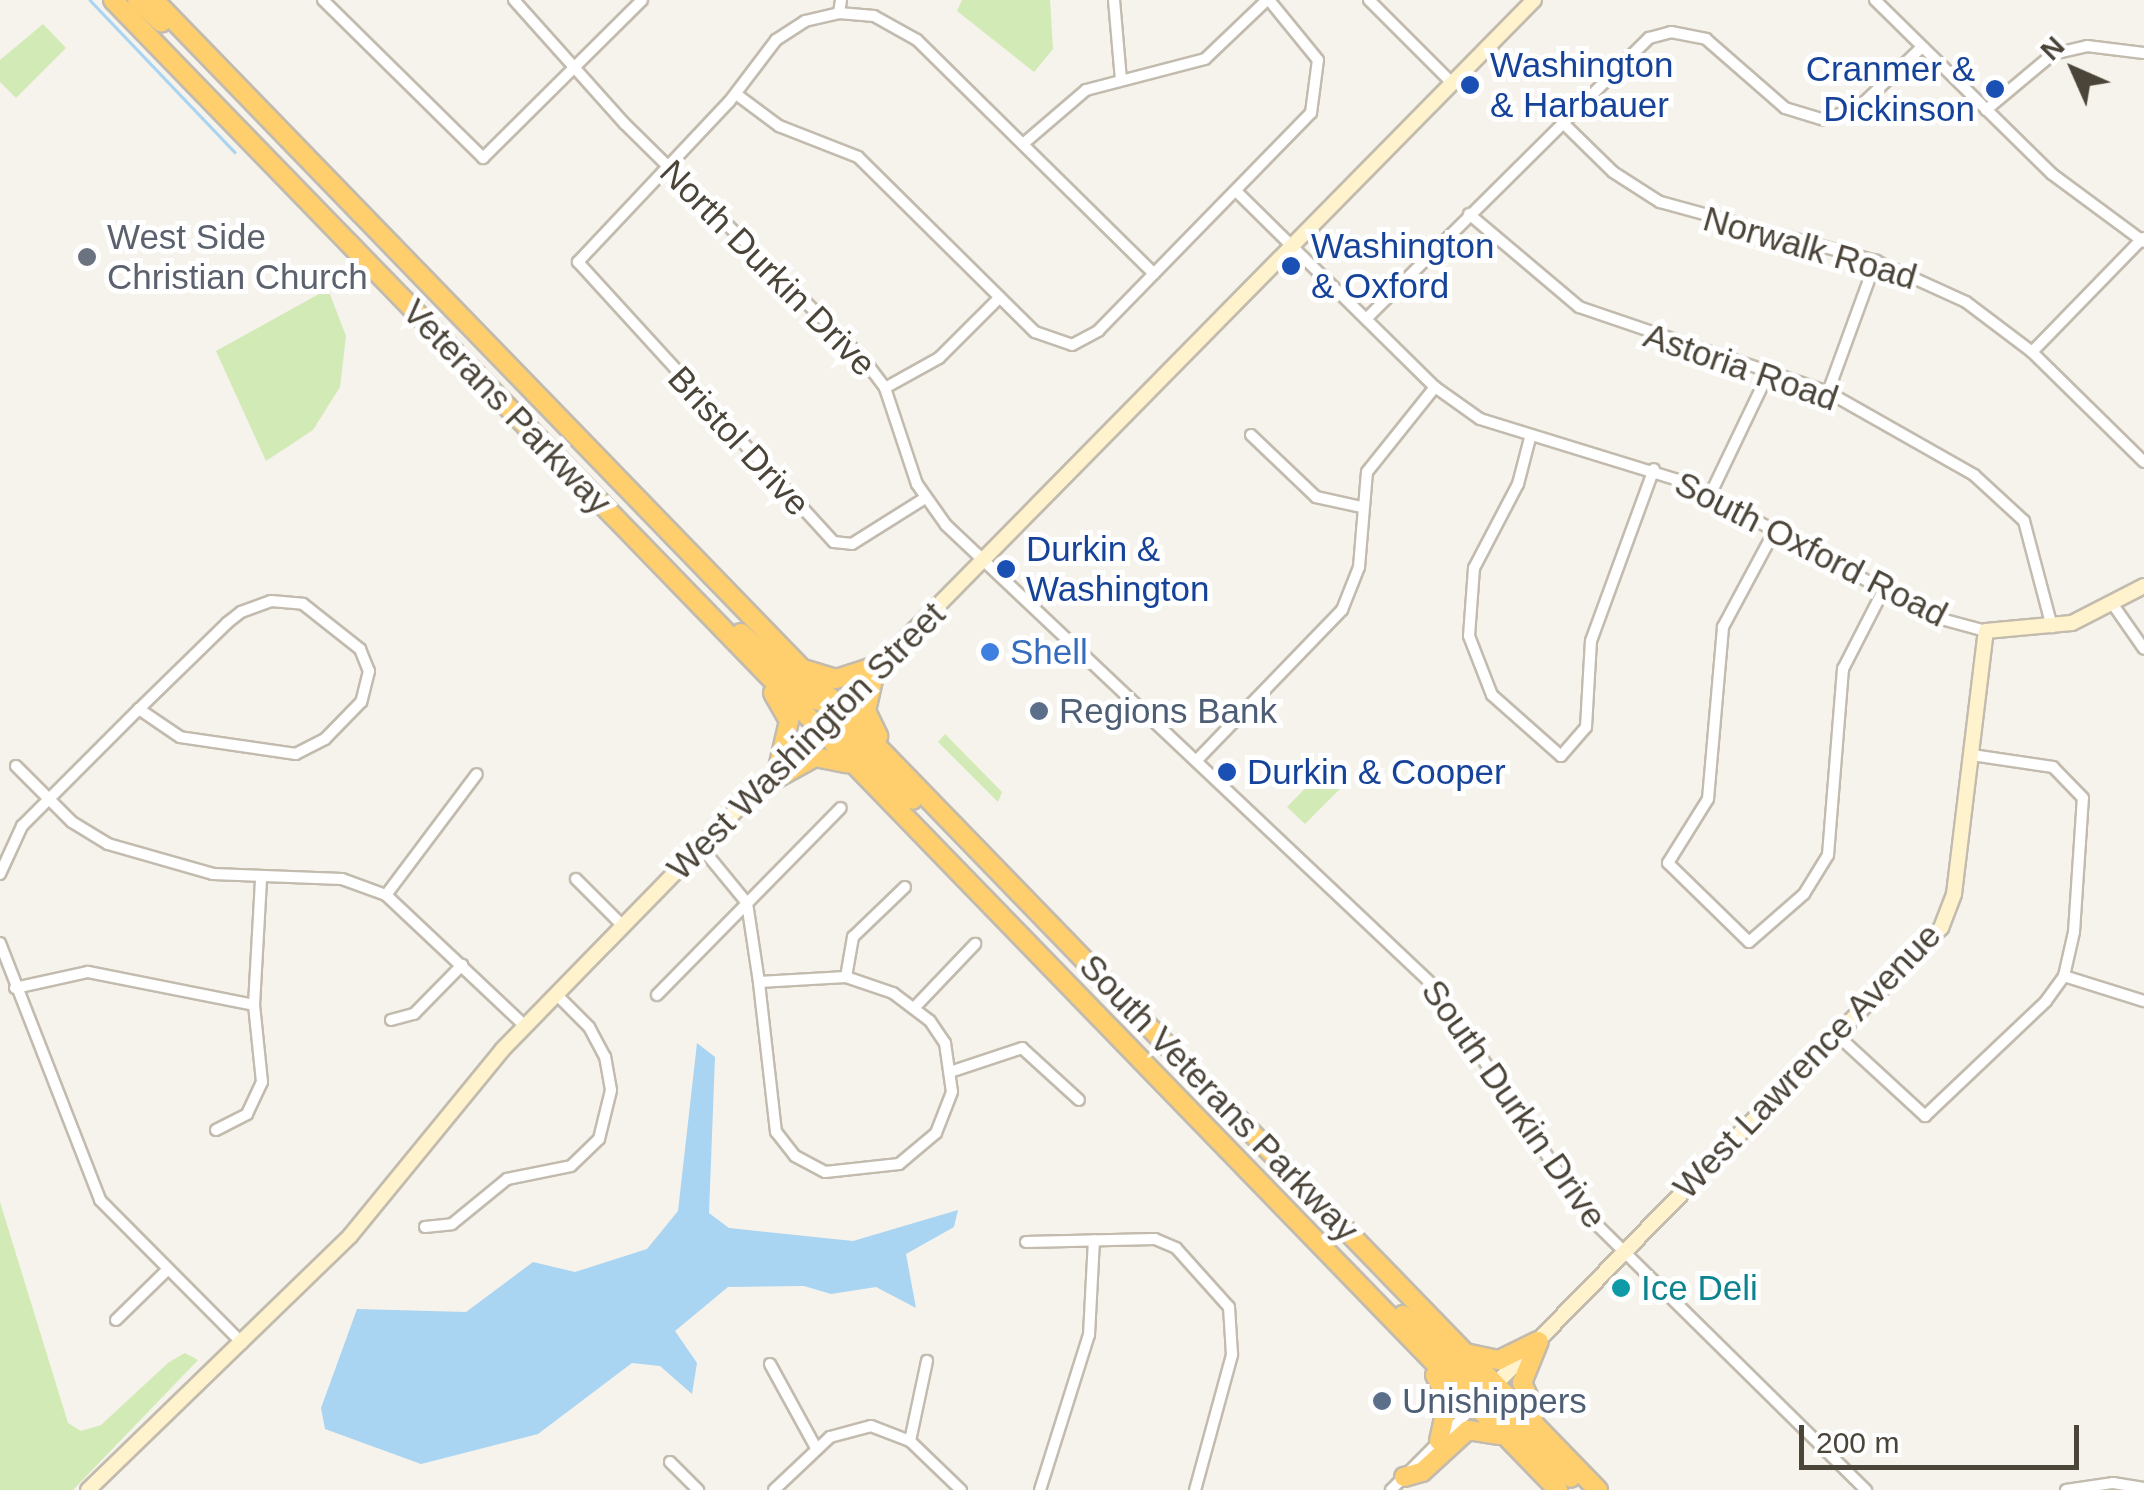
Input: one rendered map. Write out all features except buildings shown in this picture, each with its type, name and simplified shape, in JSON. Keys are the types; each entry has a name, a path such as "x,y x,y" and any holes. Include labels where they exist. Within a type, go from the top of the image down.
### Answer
{"highway":[{"name":"Veterans Parkway","path":"114,0 818,728"},
{"path":"137,0 210,58"},
{"name":"Veterans Parkway","path":"158,2 839,707"},
{"path":"654,558 813,700 839,707"},
{"path":"710,616 786,712 778,768"},
{"path":"798,665 836,679 878,668 870,725 956,827"},
{"name":"South Veterans Parkway","path":"839,707 1598,1490"},
{"path":"818,728 842,735 1033,906"},
{"name":"South Veterans Parkway","path":"818,728 1558,1490"},
{"path":"757,789 820,756 857,768"},
{"path":"1297,1222 1472,1378 1496,1384"},
{"path":"1362,1289 1366,1305 1442,1384 1448,1400 1439,1441"},
{"path":"1464,1352 1499,1360 1538,1340"},
{"path":"1538,1340 1523,1378 1526,1403 1609,1490"},
{"path":"1475,1405 1498,1410 1584,1490"},
{"path":"1398,1484 1422,1472 1468,1430 1507,1438"}],"street":[{"path":"324,0 483,161 642,0"},
{"name":"North Durkin Drive","path":"514,0 885,388 924,498 982,561"},
{"path":"839,13 841,0"},
{"path":"1114,0 1121,80"},
{"path":"736,94 779,126 858,156 1041,337 1066,345 1098,331 1303,123 1320,89 1314,50 1268,0 1205,59 1121,80 1071,99 1023,144"},
{"path":"1369,0 1452,83"},
{"name":"West Washington Street","path":"88,1490 372,1213 525,1026 1534,0"},
{"path":"1874,0 2052,174 2143,240 2032,352"},
{"path":"667,164 736,94 776,40 805,21 839,13 874,16 906,32 1154,274"},
{"path":"1366,319 1638,45 1671,32 1717,45 1784,108 1810,118 1857,110 1922,47"},
{"path":"1986,110 2053,54 2087,46 2144,53"},
{"name":"Norwalk Road","path":"1562,122 1613,172 1670,206 1876,261 1966,302 2032,352 2144,462"},
{"name":"Bristol Drive","path":"667,164 573,262 841,550 924,498"},
{"name":"South Oxford Road","path":"1236,191 1434,386 1480,419 1530,438 1654,470 1711,493 1883,591 1951,624 1986,631"},
{"name":"Astoria Road","path":"1470,214 1579,307 1828,392 1902,430 2011,506 2038,549 2052,628"},
{"path":"1828,392 1876,261"},
{"path":"885,388 938,358 1000,297"},
{"path":"1711,493 1770,370"},
{"path":"1197,760 1342,610 1359,567 1362,507 1373,458 1434,386"},
{"path":"1251,435 1316,496 1362,507"},
{"path":"1530,438 1518,484 1474,568 1469,636 1492,696 1561,760 1586,727 1590,641 1654,470"},
{"path":"1775,530 1723,627 1708,799 1663,863 1749,946 1804,894 1828,856 1843,669 1883,591"},
{"name":"South Durkin Drive","path":"982,561 1441,994 1562,1183 1623,1252 1866,1490"},
{"path":"1986,631 2052,628 2114,606 2144,586"},
{"path":"0,874 9,844 48,800 139,709 255,605 303,604 360,649 370,680 361,702 325,739 296,754 194,741 166,732 139,709"},
{"path":"2114,606 2144,649"},
{"name":"West Lawrence Avenue","path":"1398,1484 1941,928 1954,894 1986,631"},
{"path":"1837,1035 1924,1121 2064,976 2086,832 2083,798 2053,767 1972,755"},
{"path":"16,766 48,800 108,844 168,864 261,879 342,880 386,895 525,1026"},
{"path":"386,895 477,774"},
{"path":"657,995 841,808"},
{"path":"701,847 747,903 776,1132 794,1156 825,1172 872,1171 923,1148 946,1115 953,1071 945,1043 916,1006 846,977 759,982"},
{"path":"216,1130 238,1124 259,1092 254,1005 261,879"},
{"path":"576,879 623,926"},
{"path":"846,977 853,936 906,887"},
{"path":"0,944 92,1186 167,1270 242,1343"},
{"path":"916,1006 975,944"},
{"path":"391,1020 414,1014 462,965"},
{"path":"15,988 88,972 254,1005"},
{"path":"2064,976 2144,1002"},
{"path":"425,1227 452,1224 507,1180 571,1166 599,1139 611,1090 605,1057 589,1027 556,994"},
{"path":"953,1071 1022,1048 1080,1100"},
{"path":"1040,1490 1089,1335 1094,1240"},
{"path":"1026,1242 1165,1243 1229,1306 1232,1355 1195,1490"},
{"path":"116,1320 167,1270"},
{"path":"910,1441 927,1360"},
{"path":"770,1364 816,1448"},
{"path":"774,1490 816,1448 859,1427 910,1441 961,1490"},
{"path":"670,1462 698,1490"},
{"path":"2066,1490 2113,1483 2144,1488"}],"green space":[{"path":"962,0 1050,0 1053,49 1034,72 957,11"},
{"path":"43,24 66,48 16,98 0,82 0,60"},
{"path":"328,289 346,336 340,387 313,430 266,461 216,351"},
{"path":"945,734 1002,792 998,802 938,742"},
{"path":"1322,771 1340,789 1305,824 1287,807"},
{"path":"0,1202 68,1423 81,1431 101,1425 169,1362 185,1353 198,1360 73,1490 0,1490"}],"water":[{"path":"697,1043 715,1057 709,1213 729,1228 853,1241 958,1210 954,1227 906,1254 916,1308 876,1287 831,1294 804,1286 728,1287 675,1331 697,1363 692,1394 660,1366 632,1363 538,1434 421,1464 325,1429 321,1408 357,1309 466,1312 533,1262 575,1272 647,1249 678,1211"}],"waterway":[{"path":"90,0 235,152"}],"place":[{"name":"Washington & Harbauer","path":"1470,85"},
{"name":"Cranmer & Dickinson","path":"1995,89"},
{"name":"West Side Christian Church","path":"87,257"},
{"name":"Washington & Oxford","path":"1291,266"},
{"name":"Durkin & Washington","path":"1006,569"},
{"name":"Shell","path":"990,652"},
{"name":"Regions Bank","path":"1039,711"},
{"name":"Durkin & Cooper","path":"1227,772"},
{"name":"Ice Deli","path":"1621,1288"},
{"name":"Unishippers","path":"1382,1401"}]}
